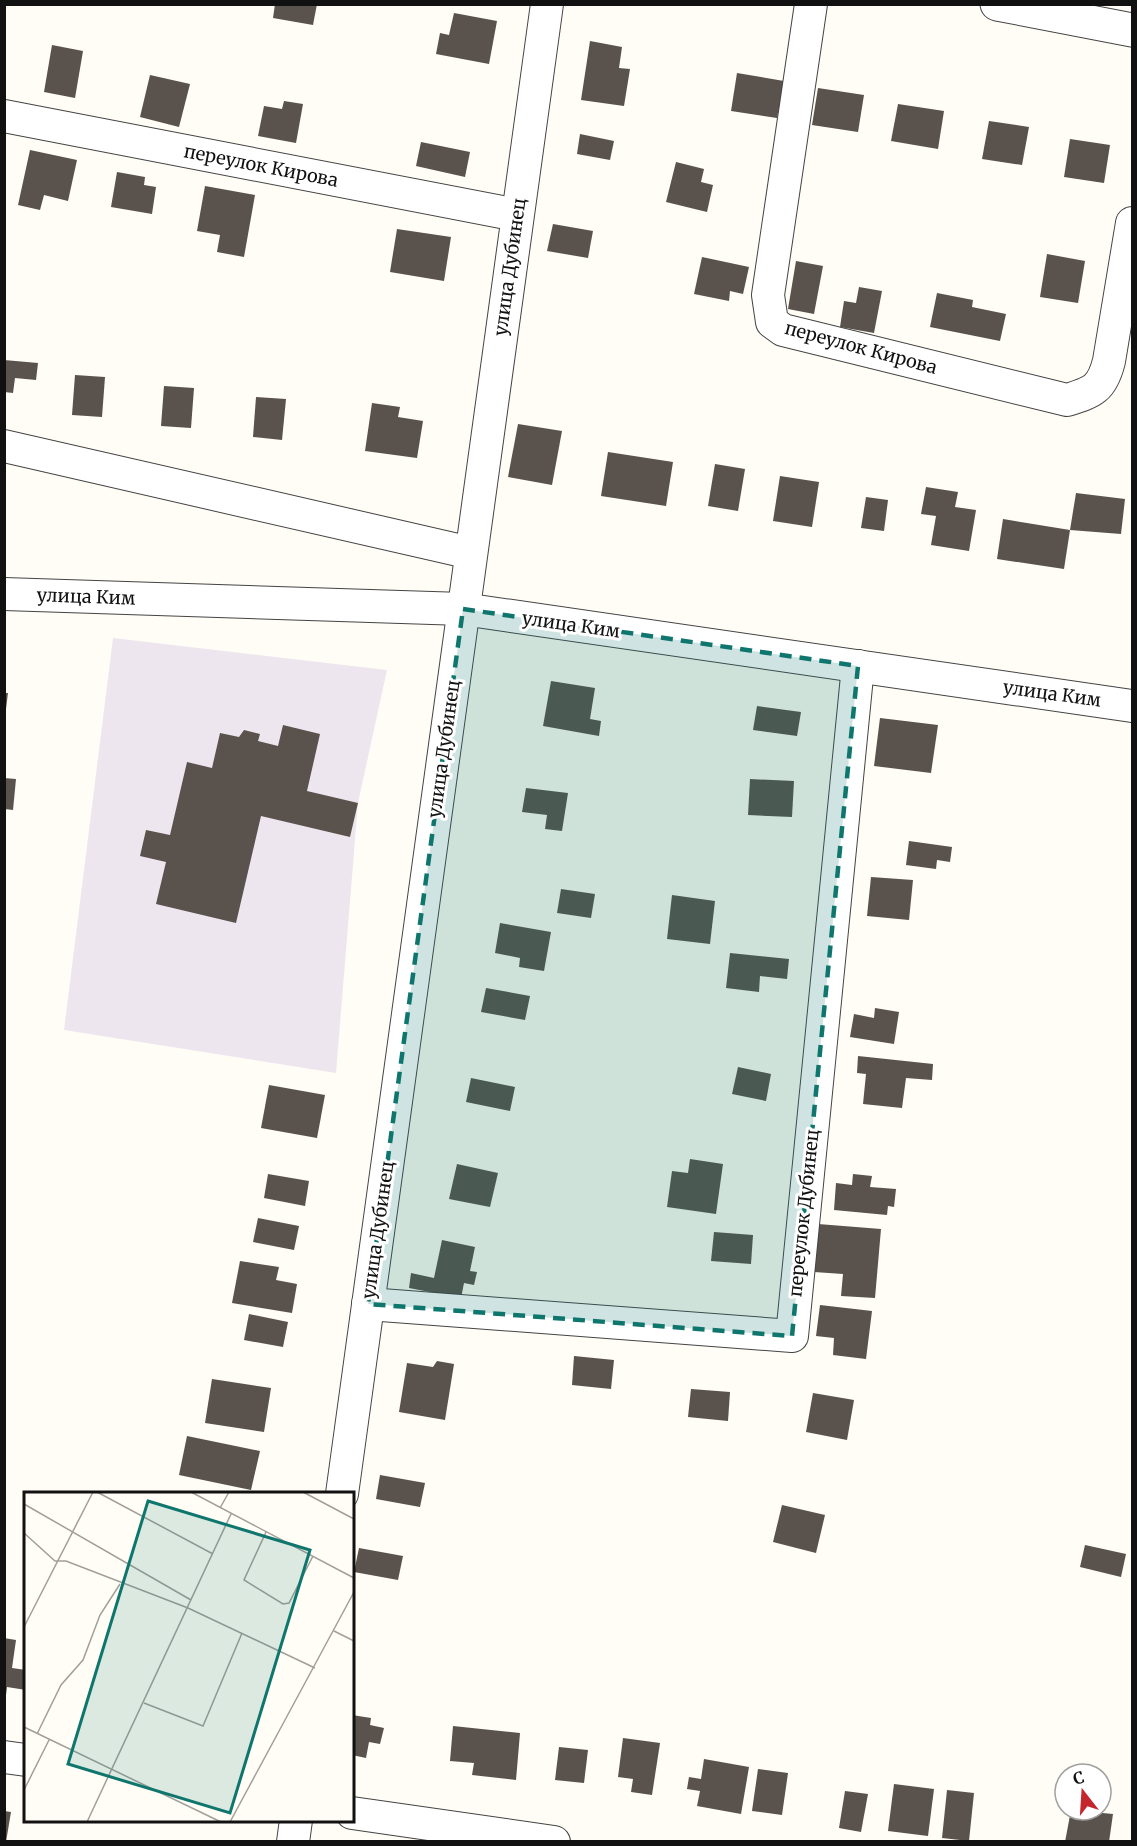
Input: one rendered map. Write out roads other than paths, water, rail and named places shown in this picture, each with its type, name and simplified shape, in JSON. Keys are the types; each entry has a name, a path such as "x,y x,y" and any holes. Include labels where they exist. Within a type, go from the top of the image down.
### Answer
{"street":[{"name":"улица Дубинец","path":"342,1492 547,4"},
{"name":"переулок Кирова","path":"811,4 768,295 772,322 783,330 1067,400 1083,396 1091,393 1105,379 1132,223"},
{"path":"997,4 1132,30"},
{"name":"переулок Кирова","path":"4,116 517,216"},
{"path":"4,446 471,553"},
{"name":"улица Ким","path":"4,594 463,609 1132,706"},
{"name":"переулок Дубинец","path":"368,1304 792,1336 858,666"},
{"path":"4,1757 24,1760"},
{"path":"354,1813 554,1842"},
{"path":"293,1842 296,1822"}]}
